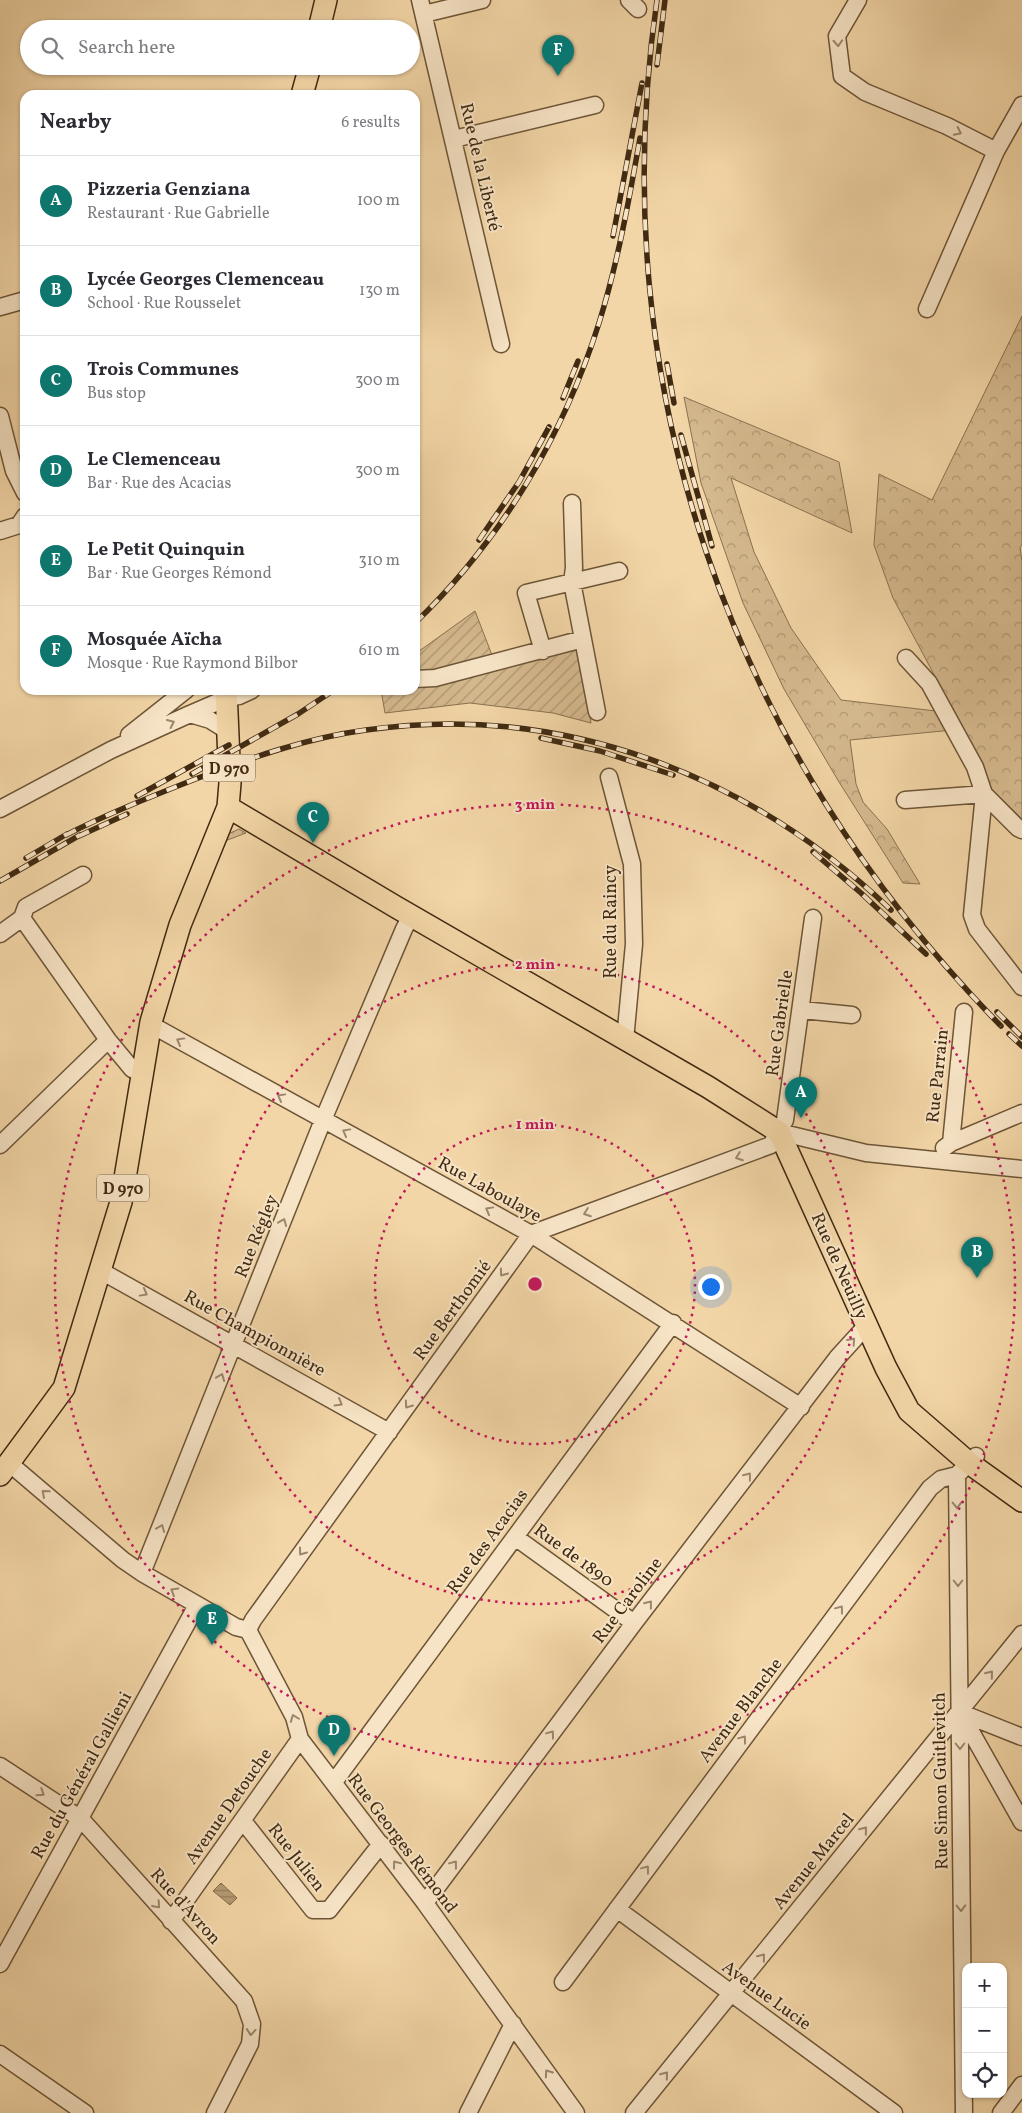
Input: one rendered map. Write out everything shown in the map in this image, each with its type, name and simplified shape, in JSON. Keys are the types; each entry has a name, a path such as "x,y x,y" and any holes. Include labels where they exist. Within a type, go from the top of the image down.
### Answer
{"main road":[{"path":"321,20 326,0"},
{"path":"303,90 308,75"},
{"name":"D 970","path":"4,1469 64,1388 121,1202 151,1022 180,925 228,806 230,783 222,695"},
{"path":"228,806 412,916 708,1087 779,1132"},
{"name":"Rue de Neuilly","path":"779,1132 886,1368 904,1398 909,1411 967,1465 1022,1501"},
{"name":"Rue de Neuilly","path":"967,1465 1022,1490"}],"street":[{"path":"422,7 482,0"},
{"path":"858,0 837,36 842,76 865,92 947,126 996,151"},
{"name":"Rue de la Liberté","path":"422,7 501,344"},
{"path":"454,139 594,105"},
{"path":"927,309 996,151 1022,105"},
{"path":"0,307 20,301"},
{"path":"0,416 14,471 20,483"},
{"path":"572,503 574,568 572,582 597,712"},
{"path":"0,531 20,523"},
{"path":"543,651 526,593 619,571"},
{"path":"420,679 435,678 583,640"},
{"path":"906,658 929,683 975,767 984,794 972,915 977,929 1022,987"},
{"path":"111,750 180,695"},
{"path":"0,809 111,750 190,714 218,695"},
{"path":"190,714 210,720 226,730"},
{"name":"Rue du Raincy","path":"609,777 632,864 634,944 625,1040"},
{"path":"906,800 984,794 1022,830"},
{"path":"0,934 22,918 26,907 83,876"},
{"name":"Rue Régley","path":"142,1573 323,1120 404,929 412,916"},
{"path":"22,918 108,1040 132,1069 141,1074"},
{"name":"Rue Gabrielle","path":"779,1132 785,1120 802,1010 813,918"},
{"path":"802,1010 852,1015"},
{"name":"Rue Parrain","path":"951,1143 964,1012"},
{"name":"Rue Laboulaye","path":"151,1022 157,1028 531,1234 802,1407"},
{"path":"0,1145 108,1040"},
{"path":"928,1159 951,1143 1022,1114"},
{"path":"531,1234 771,1145 779,1132 866,1152 1022,1168"},
{"name":"Rue Berthomié","path":"248,1630 252,1620 531,1234"},
{"name":"Rue Championnière","path":"101,1271 388,1432"},
{"name":"Rue des Acacias","path":"334,1782 673,1323"},
{"name":"Rue Caroline","path":"425,1903 634,1623 802,1407 837,1358 867,1325"},
{"name":"Rue Simon Guitlevitch","path":"964,2113 960,1712 967,1465"},
{"name":"Avenue Blanche","path":"563,1982 616,1908 930,1488 941,1479 967,1465"},
{"path":"4,1469 142,1573 236,1627 248,1630"},
{"name":"Rue de 1890","path":"515,1537 634,1623"},
{"name":"Rue du Général Gallieni","path":"0,1964 197,1604"},
{"name":"Rue Georges Rémond","path":"248,1630 294,1717 300,1739 425,1903 576,2113"},
{"name":"Avenue Marcel","path":"634,2113 1022,1634"},
{"path":"960,1712 1022,1737"},
{"path":"960,1712 1022,1822"},
{"name":"Avenue Detouche","path":"171,1921 300,1739"},
{"name":"Rue d'Avron","path":"0,1766 81,1819 244,2001 252,2024 250,2044 215,2113"},
{"name":"Rue Julien","path":"243,1821 313,1910 329,1910 381,1844"},
{"name":"Avenue Lucie","path":"616,1908 894,2113"},
{"path":"468,2113 513,2024"},
{"path":"0,2054 85,2113"},
{"path":"1001,2113 1022,2084"}],"green space":[{"path":"1022,316 1022,545 1020,547 1022,562 1022,822 993,797 963,729 850,740 856,784 863,802 887,829 920,884 903,883 839,782 784,689 743,603 701,483 684,397 839,462 852,533 731,478 754,552 791,628 841,700 936,711 952,708 893,598 874,545 879,474 932,500"},
{"path":"475,611 497,668 578,644 591,723 553,713 470,703 385,713 382,695 420,695 420,650"},
{"path":"239,829 246,833 225,841 228,834"}],"shaded area":[{"path":"221,1883 237,1898 230,1905 213,1891"}],"railway":[{"path":"657,0 645,143 649,283 670,420 707,554 759,682 825,804 906,919 1001,1026"},
{"path":"657,65 665,0"},
{"path":"613,236 642,83"},
{"path":"420,618 446,591 502,522 548,446 567,406 584,365 606,300 632,184 640,138"},
{"path":"563,398 578,361"},
{"path":"667,364 674,403"},
{"path":"479,540 519,482 549,427"},
{"path":"681,435 712,546"},
{"path":"192,774 298,714 326,695"},
{"path":"66,835 177,786 278,750 322,738 366,730 439,724 511,727 581,739 649,759 715,786 777,821 836,862 891,910"},
{"path":"541,738 600,751 673,775"},
{"path":"137,796 229,745"},
{"path":"79,836 127,814"},
{"path":"26,858 67,834"},
{"path":"0,881 80,835"},
{"path":"813,852 861,893 926,954"},
{"path":"997,1012 1022,1037"},
{"path":"1009,1034 1022,1046"}],"place":[{"name":"Mosquée Aïcha","path":"558,76"},
{"name":"Trois Communes","path":"313,843"},
{"name":"Pizzeria Genziana","path":"801,1118"},
{"name":"Lycée Georges Clemenceau","path":"977,1278"},
{"name":"Le Petit Quinquin","path":"212,1645"},
{"name":"Le Clemenceau","path":"334,1756"}]}
